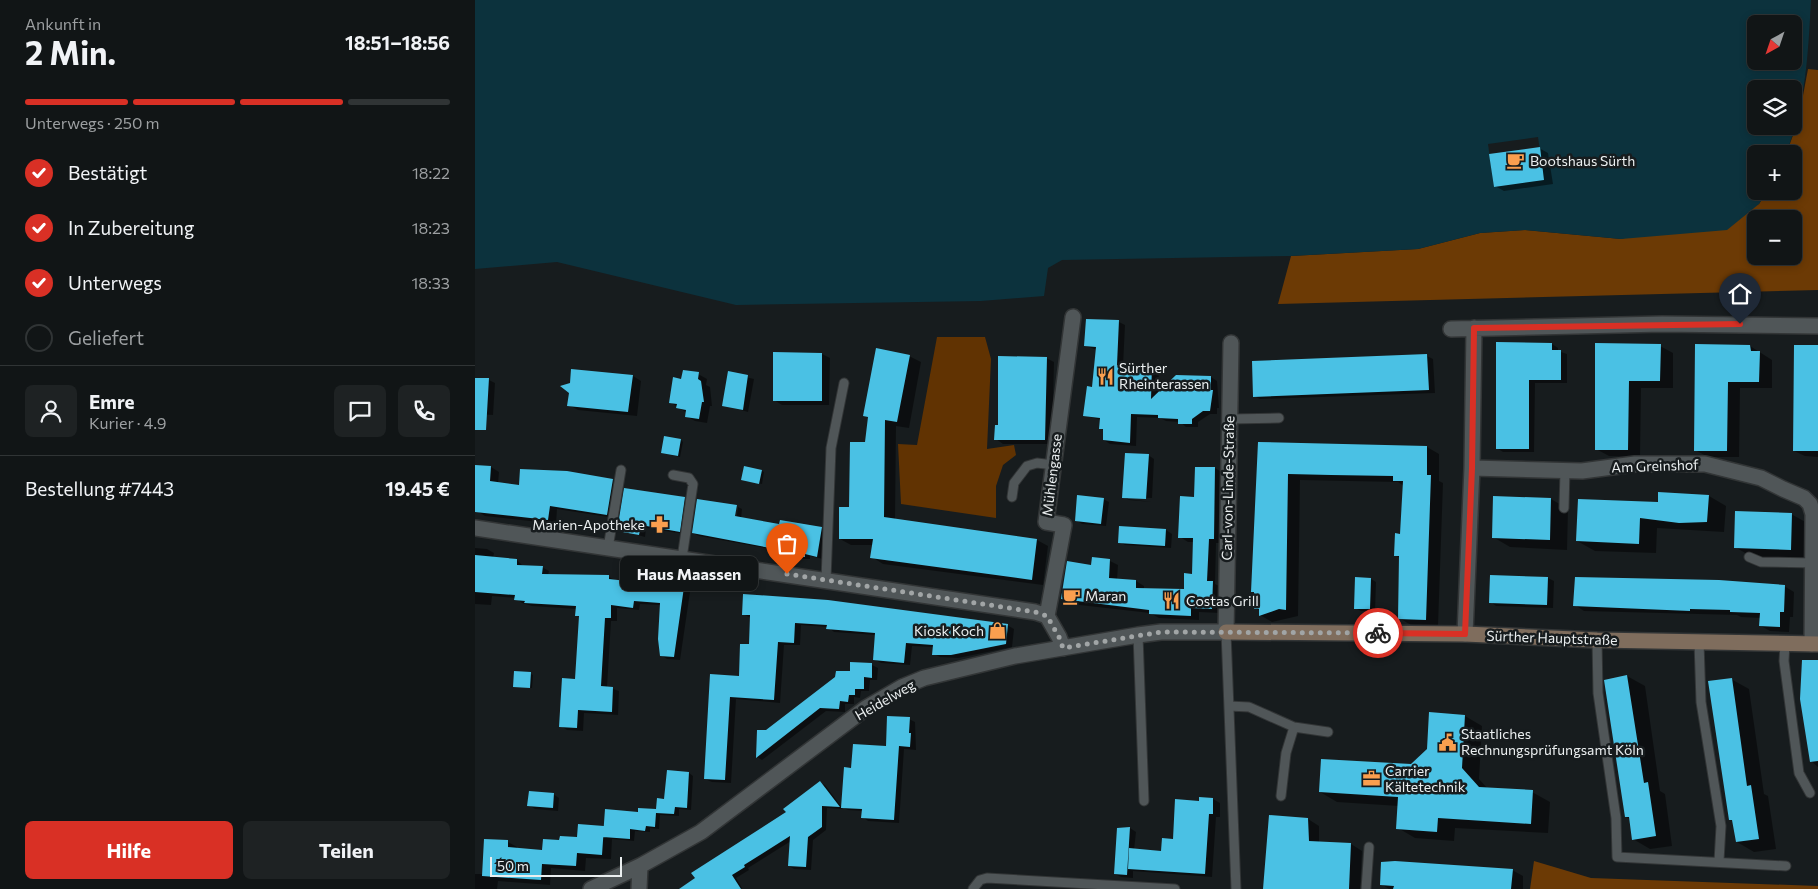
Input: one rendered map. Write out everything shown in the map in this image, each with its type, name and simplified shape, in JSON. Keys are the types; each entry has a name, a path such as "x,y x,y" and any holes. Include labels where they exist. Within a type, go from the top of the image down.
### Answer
{"street":[{"name":"Mühlengasse","path":"1047,616 1064,525 1046,522 1073,317"},
{"path":"1451,329 1662,324 1818,326"},
{"path":"1465,634 1472,468 1474,328"},
{"name":"Carl-von-Linde-Straße","path":"1226,632 1231,343"},
{"name":"Am Greinshof","path":"1472,468 1582,471 1635,464 1705,464 1761,478 1804,498 1810,504 1815,527 1813,563 1815,644"},
{"path":"475,528 1035,612 1047,616 1063,648"},
{"name":"Heidelweg","path":"591,889 640,866 701,832 866,708 902,687 953,670 1138,635 1161,632 1226,632"},
{"name":"Sürther Hauptstraße","path":"1226,632 1465,634 1597,640 1815,644"},
{"path":"639,889 640,866"}],"lane":[{"path":"826,580 831,448 844,384"},
{"path":"1229,419 1279,418"},
{"path":"1012,497 1014,483 1027,466 1037,463 1053,465"},
{"path":"608,548 621,470"},
{"path":"1564,508 1565,470"},
{"path":"673,475 689,478 693,484 682,558"},
{"path":"1749,557 1761,562 1813,563"},
{"path":"1226,632 1236,889"},
{"path":"1138,635 1144,801"},
{"path":"1597,640 1598,693 1616,818 1617,857 1719,860 1786,866"},
{"path":"1699,642 1701,702 1721,826 1719,860"},
{"path":"1785,643 1784,662 1799,773 1810,793"},
{"path":"1229,706 1249,707 1294,727 1328,732"},
{"path":"1281,796 1286,753 1294,727"},
{"path":"1366,889 1369,847"},
{"path":"973,889 980,880 987,878 1175,889"}],"shaded area":[{"path":"1808,69 1818,70 1818,290 1278,304 1291,256 1418,249 1480,233 1525,230 1621,239 1759,204 1761,200 1802,200 1802,145 1789,145 1793,135 1802,135 1802,101"},
{"path":"937,337 985,337 991,359 987,449 1014,445 1016,455 1003,465 996,486 996,518 901,504 898,444 917,445"},
{"path":"1534,861 1591,878 1818,886 1818,889 1530,889"}],"water":[{"path":"475,0 1811,0 1802,97 1802,80 1747,80 1747,135 1793,135 1789,145 1747,145 1747,200 1761,200 1752,210 1747,210 1747,214 1727,230 1621,239 1525,230 1480,233 1418,249 1291,256 1062,260 1048,268 1044,296 981,301 736,305 557,262 475,269"}],"pier":[{"name":"Bootshaus Sürth","path":"1538,137 1544,180 1494,187 1488,144"}],"building":[{"name":"Bootshaus Sürth","path":"1540,147 1544,180 1494,187 1489,154"},
{"path":"1086,319 1119,320 1117,365 1152,366 1151,399 1176,375 1211,376 1211,390 1213,390 1210,411 1203,411 1192,419 1192,424 1178,424 1178,419 1158,418 1158,415 1131,414 1130,443 1103,440 1103,429 1099,429 1100,418 1083,416 1087,386 1092,387 1096,347 1084,346"},
{"path":"1496,342 1552,343 1552,350 1561,350 1561,380 1529,380 1529,449 1496,449"},
{"path":"1595,343 1661,344 1660,381 1629,381 1628,450 1595,450"},
{"path":"1695,344 1750,345 1751,351 1760,351 1759,382 1728,382 1727,451 1694,451"},
{"path":"1794,345 1818,345 1818,451 1793,451"},
{"path":"876,348 910,355 897,422 885,420 884,517 1037,539 1032,580 870,558 873,539 839,539 839,507 849,507 850,442 865,442 868,417 863,416"},
{"path":"773,352 822,353 822,401 773,401"},
{"path":"1427,354 1429,390 1253,397 1252,361"},
{"path":"998,356 1047,357 1045,440 994,440 995,425 998,425"},
{"path":"571,369 633,375 628,412 567,406 569,393 560,386 570,383"},
{"path":"683,370 699,372 698,379 701,381 704,402 702,402 699,419 685,417 686,410 676,408 677,404 669,403 673,377 681,379"},
{"path":"728,371 748,375 743,410 722,406"},
{"path":"475,378 489,378 486,430 475,430"},
{"path":"664,436 681,439 678,456 661,453"},
{"path":"1258,442 1427,446 1427,475 1431,475 1426,620 1398,619 1399,556 1394,556 1395,533 1400,534 1403,481 1393,481 1393,476 1288,474 1286,610 1279,609 1259,616 1259,609 1254,609 1254,592 1251,592"},
{"path":"1125,453 1149,454 1146,499 1122,498"},
{"path":"475,465 491,466 490,481 519,485 520,469 567,471 613,479 607,515 550,506 548,520 475,512"},
{"path":"744,466 762,470 759,484 741,480"},
{"path":"1195,467 1215,467 1214,539 1209,539 1207,581 1213,581 1212,609 1191,608 1191,616 1149,614 1149,610 1061,599 1067,561 1091,565 1092,557 1110,559 1109,578 1136,580 1136,588 1184,589 1184,573 1192,574 1193,538 1178,538 1180,496 1194,497"},
{"path":"624,488 685,497 680,532 641,525 639,535 617,531"},
{"path":"1658,492 1709,495 1707,522 1679,523 1640,518 1639,544 1576,541 1578,499 1658,502"},
{"path":"1077,495 1104,498 1101,524 1075,521"},
{"path":"1493,496 1551,498 1550,540 1492,538"},
{"path":"697,499 737,505 735,516 779,524 780,520 822,527 817,557 805,554 805,557 792,556 791,552 692,533"},
{"path":"1735,511 1792,513 1791,550 1734,548"},
{"path":"1119,526 1166,529 1165,546 1118,543"},
{"path":"475,555 517,559 517,565 543,566 542,574 609,575 609,579 636,582 637,570 672,574 671,586 684,587 674,657 660,656 658,639 660,603 634,601 633,608 611,605 611,618 605,618 601,686 613,687 612,712 578,710 577,728 559,727 562,678 575,679 579,616 575,616 576,606 524,603 525,601 514,600 515,595 475,592"},
{"path":"1490,575 1548,577 1547,605 1489,603"},
{"path":"1355,577 1371,578 1370,609 1354,609"},
{"path":"1575,577 1719,580 1785,585 1784,612 1780,612 1780,627 1759,626 1760,613 1730,612 1730,610 1690,609 1690,611 1573,606"},
{"path":"743,594 828,600 1008,624 1006,644 951,655 932,655 933,645 906,643 904,663 873,660 875,633 826,629 827,625 795,623 794,643 778,642 774,700 730,697 725,780 704,779 710,674 739,676 740,644 749,644 750,615 742,615"},
{"path":"1802,660 1818,660 1818,761 1810,762 1800,699"},
{"path":"850,662 872,663 872,678 864,677 864,689 855,689 855,695 849,695 848,702 840,701 839,709 820,708 756,758 757,730 766,730 835,677 836,671 850,671"},
{"path":"514,671 531,672 530,688 513,687"},
{"path":"1627,675 1644,783 1648,782 1656,836 1632,840 1629,817 1625,817 1604,680"},
{"path":"1732,678 1747,786 1751,785 1759,839 1736,842 1732,820 1729,820 1708,681"},
{"path":"1429,712 1465,715 1462,768 1479,787 1533,790 1531,824 1438,818 1437,832 1396,829 1398,797 1319,792 1321,759 1411,764 1427,749"},
{"path":"887,716 910,717 910,747 899,746 894,820 861,818 862,809 841,808 844,767 851,768 853,744 886,746"},
{"path":"667,770 689,772 687,808 675,807 674,814 656,813 655,827 646,826 645,831 630,829 630,839 603,837 605,809 638,812 638,808 656,809 657,798 664,799"},
{"path":"820,781 840,807 822,806 822,827 808,837 806,867 788,866 790,836 744,865 745,867 732,875 741,889 679,889 695,878 691,873 786,812 783,809"},
{"path":"529,791 554,793 553,808 527,806"},
{"path":"1199,797 1213,798 1213,814 1209,814 1205,874 1128,869 1129,848 1161,851 1162,838 1173,839 1175,799 1199,801"},
{"path":"1269,815 1308,818 1309,841 1351,843 1349,889 1263,889"},
{"path":"578,824 604,826 602,855 577,853 576,866 542,864 541,880 482,876 484,839 508,840 508,847 542,850 543,839 559,840 560,836 577,837"},
{"path":"1130,827 1127,875 1114,874 1117,828"},
{"path":"1395,861 1513,869 1511,889 1393,889 1394,886 1380,885 1381,862"}],"way so far":[{"path":"787,574 1035,612 1047,616 1063,648 1161,632 1378,633"}],"place":[{"name":"Bootshaus Sürth","path":"1516,161"},
{"name":"Sürther Rheinterassen","path":"1105,376"},
{"name":"Marien-Apotheke","path":"659,525"},
{"name":"Haus Maassen","path":"787,574"},
{"name":"Maran","path":"1071,596"},
{"name":"Costas Grill","path":"1172,601"},
{"name":"Kiosk Koch","path":"998,631"},
{"name":"Staatliches Rechnungsprüfungsamt Köln","path":"1447,742"},
{"name":"Carrier Kältetechnik","path":"1371,779"}],"route":[{"path":"1378,633 1465,634 1472,468 1474,328 1740,324"}]}
